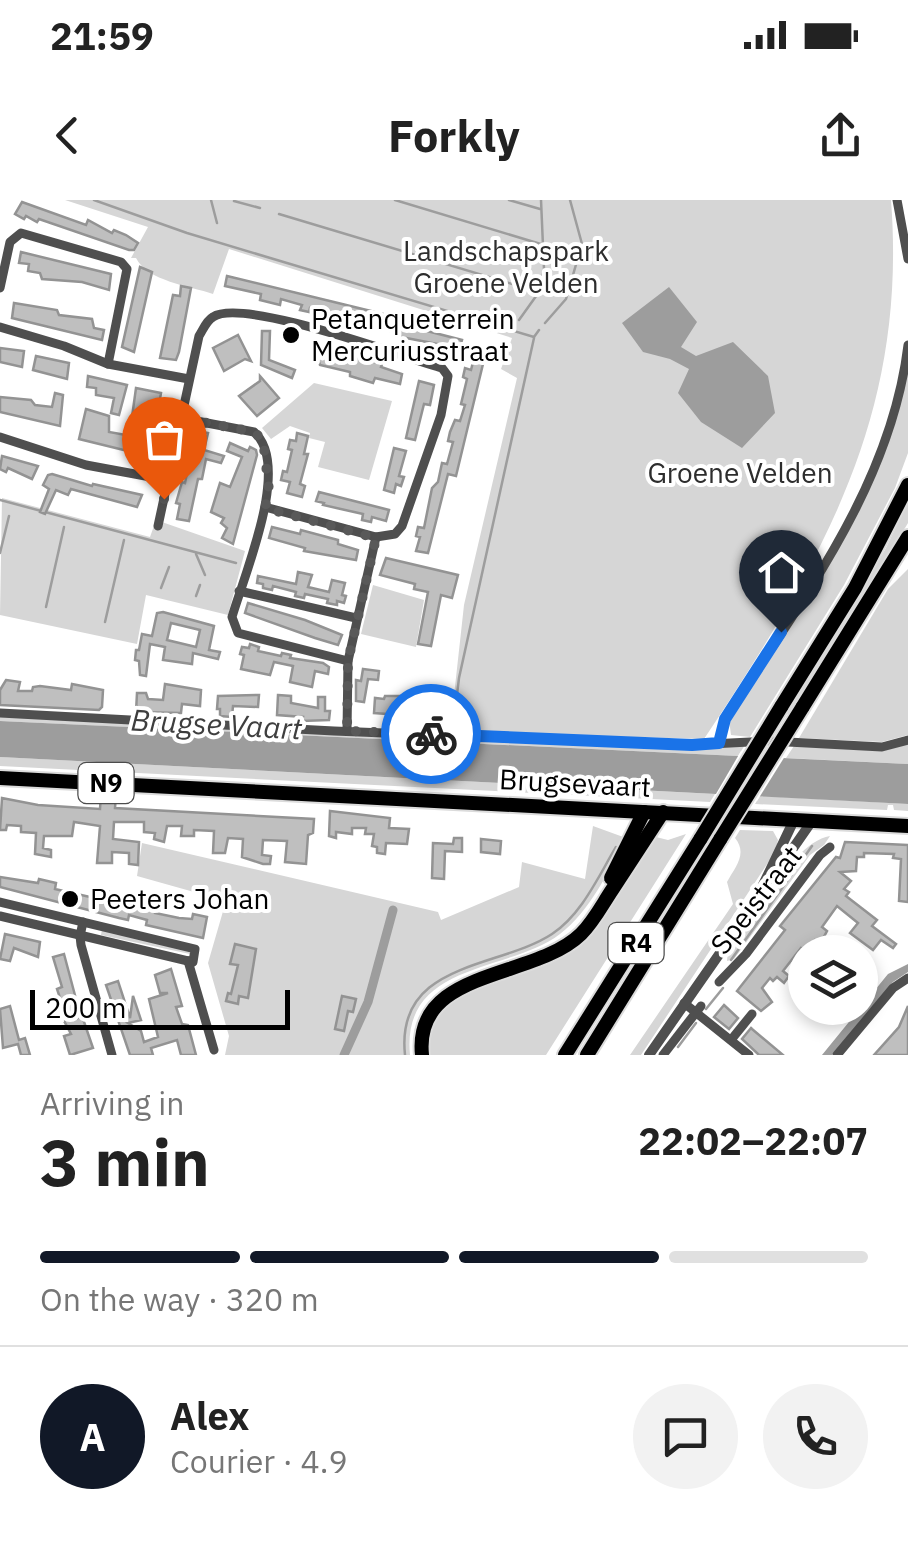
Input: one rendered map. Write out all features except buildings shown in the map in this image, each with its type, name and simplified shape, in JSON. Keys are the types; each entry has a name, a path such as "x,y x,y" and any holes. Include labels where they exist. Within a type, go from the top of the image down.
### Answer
{"main road":[{"name":"R4","path":"566,1055 855,588 908,485"},
{"name":"R4","path":"587,1055 908,537"},
{"name":"Brugsevaart","path":"0,778 908,826"},
{"path":"420,1055 416,1044 422,1019 447,988 546,951 576,929 604,890 644,812"},
{"path":"420,1055 427,1021 450,994 478,979 544,959 582,932 663,812"},
{"path":"557,1055 574,1041"}],"street":[{"path":"897,200 908,259"},
{"path":"0,288 10,242 21,233 121,262 127,270 125,287 108,364"},
{"path":"158,526 189,379 205,324 213,316 226,312 286,321 442,368 448,376 441,415 396,534 376,538 265,508"},
{"path":"0,328 64,346 108,364 189,379"},
{"path":"719,743 725,719 862,498 887,443 908,345"},
{"path":"181,418 254,432 263,440 269,490 232,617 238,633 348,661"},
{"path":"0,437 86,465 167,480"},
{"path":"347,731 348,661 376,538"},
{"path":"239,591 356,618"},
{"path":"0,713 692,745 769,742 882,746 908,740"},
{"name":"Speistraat","path":"649,1055 762,890 794,820"},
{"name":"Speistraat","path":"762,890 812,821"},
{"name":"Speistraat","path":"718,982 830,847"},
{"path":"0,902 195,950 193,962 0,916"},
{"path":"84,922 80,936 112,1055"},
{"path":"716,956 731,970"},
{"path":"188,961 214,1050"},
{"path":"837,1055 893,988 908,978"},
{"path":"684,1003 698,1009 749,1055"},
{"path":"663,1055 698,1009"},
{"path":"730,1040 752,1014"}],"green space":[{"path":"65,200 891,200 893,280 885,353 869,422 847,488 784,613 704,739 450,732 464,605 517,378 501,369 512,338 229,249 213,294 181,285 149,272 136,258 131,258 148,227"},
{"path":"908,367 908,453 895,488 844,585 750,737 731,735 729,720 811,595 860,508 897,416"},
{"path":"314,383 392,401 369,480 318,467 325,442 309,438 310,433 290,426 271,439 262,428"},
{"path":"2,498 150,537 159,521 245,551 228,615 146,595 137,644 0,615"},
{"path":"908,501 908,523 792,714 786,714 886,548"},
{"path":"908,569 908,735 882,742 799,738 888,589"},
{"path":"373,585 424,600 416,647 361,634"},
{"path":"0,717 745,745 738,756 0,721"},
{"path":"908,744 908,764 786,758 794,746 882,751"},
{"path":"0,757 715,794 710,802 0,766"},
{"path":"760,796 908,804 908,811 894,810 893,805 888,805 887,810 755,804"},
{"path":"593,826 626,838 581,914 539,947 462,974 440,986 422,1002 412,1024 410,1055 225,1055 229,1036 208,963 226,901 137,876 142,843 438,912 441,920 519,887 522,862 585,879"},
{"path":"740,830 773,831 778,840 775,852 641,1055 630,1055 733,904 727,882 740,855 735,838"},
{"path":"686,834 546,1055 426,1055 431,1028 444,1008 485,985 559,959 579,945 656,837 668,840"},
{"path":"830,836 810,855 734,959 727,961 728,951 788,866 816,841"},
{"path":"102,929 189,951 190,954 101,935"}],"shaded area":[{"path":"669,287 697,322 681,347 696,356 733,342 768,376 775,413 742,448 701,422 678,393 689,369 643,352 622,323"},
{"path":"0,721 908,764 908,804 0,757"},
{"path":"908,964 908,972 878,1000 878,986 888,974"},
{"path":"846,1025 857,1025 832,1055 822,1055"}],"pier":[{"path":"741,751 787,753 757,801 713,799"}],"waterway":[{"path":"94,200 187,233 534,337 539,330"},
{"path":"211,200 217,223"},
{"path":"395,200 544,245"},
{"path":"509,200 540,209"},
{"path":"519,320 539,292 544,269 541,200"},
{"path":"545,323 566,299 582,244 570,200"},
{"path":"234,201 260,208"},
{"path":"279,214 539,292"},
{"path":"453,728 459,678 534,338"},
{"path":"0,500 236,563"},
{"path":"0,553 9,516"},
{"path":"46,607 64,527"},
{"path":"105,622 124,540"},
{"path":"196,554 205,575"},
{"path":"161,588 169,567"},
{"path":"196,596 200,585"},
{"path":"731,960 812,846"},
{"path":"405,1055 406,1024 416,1001 455,972 530,945 563,926 581,906 616,847"},
{"path":"344,1055 368,1002 393,910"},
{"path":"706,1009 723,988"},
{"path":"678,1047 696,1023"}],"way so far":[{"path":"164,499 181,418 254,432 263,440 269,490 265,508 376,538 348,661 347,731 431,734"}],"place":[{"name":"Petanqueterrein Mercuriusstraat","path":"291,335"},
{"name":"Peeters Johan","path":"70,899"}],"route":[{"path":"431,734 719,743 725,719 781,632"}],"park label":[{"name":"Landschapspark Groene Velden","path":"506,267"},
{"name":"Groene Velden","path":"740,473"}],"water label":[{"name":"Brugse Vaart","path":"216,725"}]}
